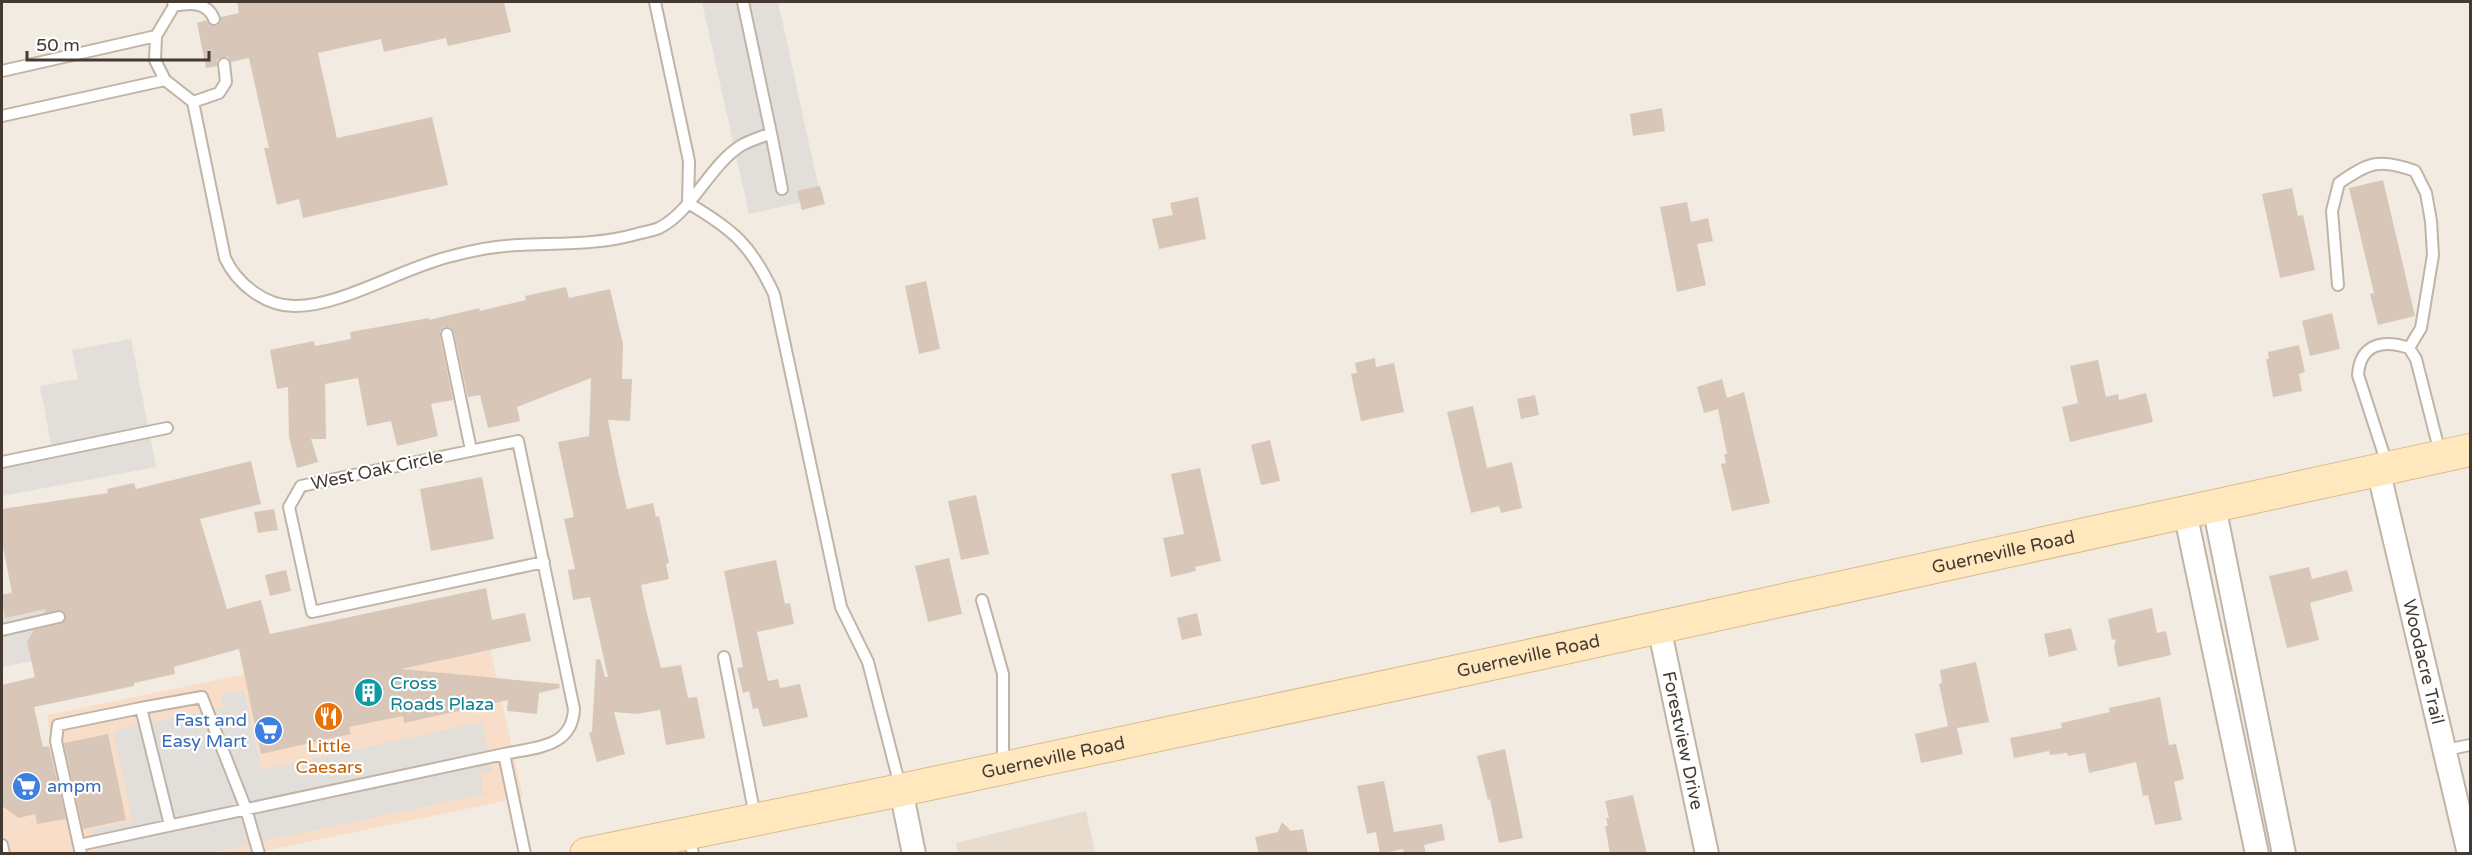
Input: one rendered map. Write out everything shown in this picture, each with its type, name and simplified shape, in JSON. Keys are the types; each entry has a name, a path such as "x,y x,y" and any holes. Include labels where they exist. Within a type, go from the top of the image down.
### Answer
{"main road":[{"name":"Guerneville Road","path":"597,852 691,843 756,819 1659,627 2470,450"}],"street":[{"name":"Woodacre Trail","path":"2383,468 2469,854"},
{"path":"2199,509 2257,854"},
{"path":"2199,509 2284,854"},
{"name":"Forestview Drive","path":"1659,627 1707,854"},
{"path":"901,790 914,854"}],"lane":[{"path":"655,2 689,161 688,203"},
{"path":"744,2 782,189"},
{"path":"214,18 212,12 199,5 173,4 156,36 155,60 165,80 193,102 225,258 239,282 273,302 296,306 320,302 347,294 414,267 484,249 585,243 624,237 659,228 688,203 710,176 741,145 771,133"},
{"path":"2,71 156,36"},
{"path":"193,102 219,93 226,81 224,64"},
{"path":"2,116 165,80"},
{"path":"2338,285 2332,211 2339,183 2364,166 2394,163 2415,171 2426,193 2431,221 2433,255 2421,328 2409,348"},
{"path":"688,203 720,222 742,240 761,266 774,294 841,607 871,673 901,790"},
{"path":"447,334 471,450"},
{"path":"2383,468 2358,375 2359,362 2365,351 2379,345 2396,343 2409,348 2416,359 2440,456"},
{"path":"2,462 167,428"},
{"name":"West Oak Circle","path":"80,849 170,825 504,754 557,741 568,732 573,721 574,708 544,562 518,441 301,486 289,507 312,612 544,562"},
{"path":"982,600 1003,674 1002,768"},
{"path":"2,630 58,617"},
{"path":"724,657 756,819"},
{"path":"80,849 56,741 58,725 202,697 246,809 259,854"},
{"path":"141,708 170,825"},
{"path":"2445,750 2470,745"},
{"path":"504,754 525,854"},
{"path":"2,845 4,854"}],"shaded area":[{"path":"702,2 778,2 821,198 749,214"},
{"path":"131,339 156,467 2,496 2,465 53,455 40,386 78,379 72,350"},
{"path":"60,582 75,652 2,667 2,594"},
{"path":"485,625 523,797 255,853 2,853 2,758 53,747 47,715"},
{"path":"244,690 262,770 482,722 492,771 480,774 484,794 209,853 96,853 91,830 132,821 113,731 224,707 221,695"},
{"path":"1086,811 1095,853 958,853 956,843"}],"building":[{"path":"237,2 504,2 511,32 448,46 446,38 384,52 381,39 318,53 337,138 432,117 448,185 303,218 299,199 277,205 264,148 269,148 249,58 231,62 228,57 223,57 217,60 217,66 206,68 197,23 206,20 211,26 217,26 221,22 221,17 239,13"},
{"path":"1662,108 1665,131 1633,136 1630,114"},
{"path":"2383,180 2415,316 2378,325 2370,294 2374,293 2349,188"},
{"path":"820,186 825,204 802,210 797,191"},
{"path":"2292,188 2298,216 2303,215 2315,270 2280,278 2262,194"},
{"path":"1198,197 1206,239 1159,249 1152,219 1173,215 1170,203"},
{"path":"1687,202 1691,222 1708,218 1713,241 1697,244 1706,285 1677,292 1660,207"},
{"path":"926,281 940,349 919,354 905,286"},
{"path":"566,287 569,298 610,289 623,344 622,379 632,379 630,421 608,420 617,466 627,509 653,503 656,517 659,516 669,563 666,564 669,579 641,585 646,610 661,668 681,665 688,698 697,697 705,738 666,745 660,710 637,714 614,712 625,754 597,762 589,733 592,732 596,660 600,659 605,677 608,677 590,597 573,600 568,570 575,569 564,519 574,517 558,442 589,436 591,378 517,407 520,421 488,428 480,395 468,397 454,332 450,327 445,327 440,331 440,336 453,400 431,404 438,436 397,446 391,421 367,426 358,378 325,384 326,439 311,439 318,462 297,468 289,437 288,387 277,389 270,350 314,341 315,346 351,339 350,332 429,318 429,320 479,308 480,311 526,300 525,296"},
{"path":"2332,313 2340,349 2310,356 2302,321"},
{"path":"2299,345 2305,372 2299,374 2302,391 2273,397 2266,359 2269,359 2268,352"},
{"path":"1375,358 1376,367 1394,363 1404,412 1361,421 1351,374 1357,373 1355,363"},
{"path":"2098,360 2106,397 2118,394 2119,400 2146,393 2153,422 2070,442 2062,407 2078,403 2070,366"},
{"path":"1722,379 1727,398 1744,392 1770,503 1732,511 1721,464 1726,463 1724,454 1727,454 1718,409 1704,413 1697,387"},
{"path":"1535,395 1539,415 1521,419 1517,399"},
{"path":"1473,406 1487,468 1512,462 1522,508 1501,513 1499,506 1471,513 1447,412"},
{"path":"1270,440 1280,481 1261,485 1251,445"},
{"path":"251,461 261,504 200,519 227,609 261,600 270,634 486,588 492,620 525,613 531,641 401,669 559,684 560,688 539,693 537,714 507,711 508,700 404,723 403,716 349,727 351,734 261,754 239,649 174,667 175,674 134,683 134,686 34,707 43,747 49,746 66,819 37,824 35,814 19,818 2,806 2,685 35,677 27,642 34,630 61,624 66,616 61,610 44,613 46,609 5,618 2,595 12,593 2,542 2,509 108,493 107,489 134,483 136,489"},
{"path":"1200,468 1221,561 1195,567 1196,571 1171,577 1163,538 1184,534 1171,474"},
{"path":"482,477 494,539 431,551 420,489"},
{"path":"976,495 989,554 961,560 948,501"},
{"path":"274,509 278,530 258,533 254,512"},
{"path":"949,558 962,614 928,622 915,566"},
{"path":"776,560 785,604 790,603 794,624 757,632 768,681 778,679 780,688 800,684 808,717 763,727 758,708 753,709 749,691 743,693 737,668 743,667 724,571"},
{"path":"2309,567 2312,579 2347,570 2353,591 2310,603 2319,640 2287,648 2269,576"},
{"path":"286,570 291,591 270,596 265,575"},
{"path":"2152,608 2157,633 2166,631 2171,655 2118,667 2114,647 2116,639 2112,640 2108,619"},
{"path":"1197,613 1202,635 1182,640 1177,618"},
{"path":"2071,628 2077,650 2049,657 2044,634"},
{"path":"1976,662 1989,722 1957,728 1963,754 1921,763 1915,734 1948,726 1939,684 1942,683 1940,670"},
{"path":"2160,697 2169,745 2176,744 2184,779 2174,782 2182,820 2155,825 2148,795 2143,796 2136,762 2089,773 2085,753 2068,756 2067,753 2050,755 2049,751 2014,758 2010,738 2062,728 2061,723 2110,712 2109,708"},
{"path":"108,734 126,820 83,829 64,743"},
{"path":"1505,749 1523,838 1499,843 1490,799 1488,800 1477,756"},
{"path":"1384,781 1394,832 1442,824 1445,840 1424,845 1426,854 1404,854 1403,849 1380,854 1376,832 1367,834 1357,786"},
{"path":"1633,795 1647,854 1610,854 1605,826 1608,826 1606,818 1609,818 1605,801"},
{"path":"1282,822 1291,831 1303,829 1308,854 1259,854 1255,837 1278,832"}],"place":[{"name":"Cross Roads Plaza","path":"369,693"},
{"name":"Little Caesars","path":"329,717"},
{"name":"Fast and Easy Mart","path":"268,730"},
{"name":"ampm","path":"26,786"}]}
